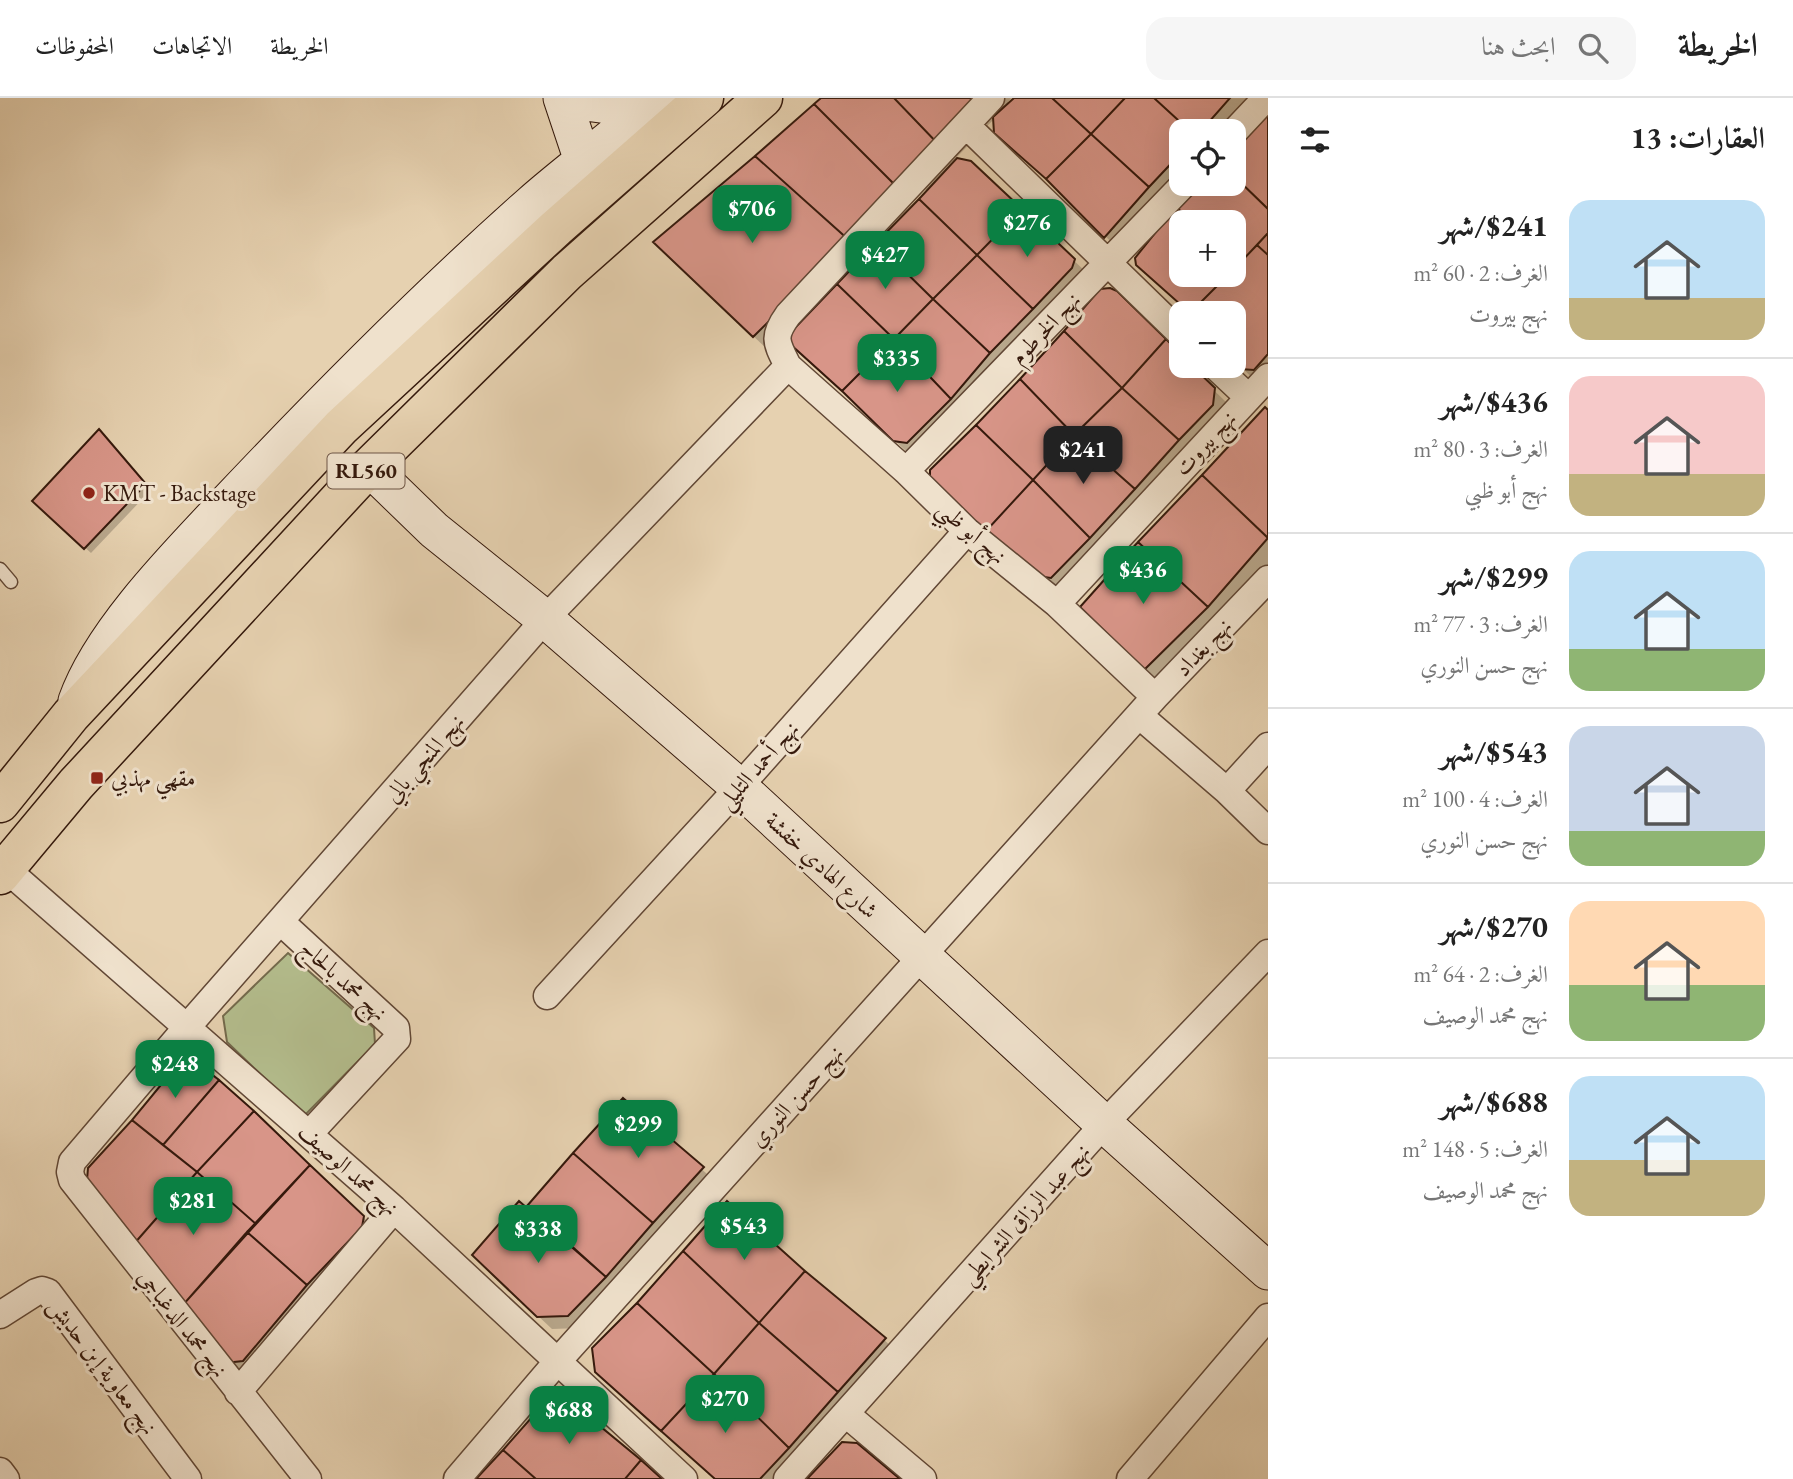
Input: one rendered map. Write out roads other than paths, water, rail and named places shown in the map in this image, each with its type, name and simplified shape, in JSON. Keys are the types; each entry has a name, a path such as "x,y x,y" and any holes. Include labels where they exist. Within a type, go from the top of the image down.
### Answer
{"highway":[{"name":"RL560","path":"0,803 71,715 341,427 556,228 704,98"},
{"name":"RL560","path":"3,872 76,784 369,467 567,271 763,98"}],"street":[{"path":"583,161 562,98 652,104"},
{"path":"788,366 776,338 778,329 788,314 991,98"},
{"path":"1246,119 1266,98"},
{"path":"71,715 85,678 119,627 173,560 325,399 532,203 652,104"},
{"path":"966,125 1169,323"},
{"name":"نهج الخرطوم","path":"906,471 1172,196"},
{"name":"نهج أبو ظبي","path":"788,366 906,471 967,531 1057,604 1227,791 1268,831"},
{"name":"نهج المنجي بالي","path":"72,1162 545,619 788,366"},
{"name":"نهج بيروت","path":"1057,604 1268,377"},
{"path":"1228,378 1248,397"},
{"name":"شارع الهادي خفشة","path":"369,467 434,530 545,619 739,787 1104,1124 1268,1271"},
{"name":"نهج أحمد التليلي","path":"547,996 739,787 967,531"},
{"name":"نهج بغداد","path":"1148,706 1268,579"},
{"name":"نهج حسن النوري","path":"457,1479 557,1362 1148,706"},
{"path":"1227,791 1268,746"},
{"name":"نهج محمد الوصيف","path":"3,872 188,1026 394,1209 684,1479"},
{"name":"نهج محمد بالحاج","path":"281,922 396,1028 398,1033 397,1039 309,1134"},
{"name":"نهج عبد الرزاق الشرايطي","path":"787,1479 1104,1124 1268,953"},
{"name":"نهج محمد الدغباجي","path":"72,1162 72,1180 308,1479"},
{"path":"238,1392 394,1209"},
{"name":"نهج معاوية إبن حديش","path":"0,1315 42,1290 48,1292 188,1479"},
{"path":"1130,1479 1268,1317"},
{"path":"846,1414 923,1479"},
{"path":"0,1471 6,1479"}],"lane":[{"path":"0,569 12,582"}],"place":[{"name":"KMT - Backstage","path":"89,493"},
{"name":"مقهي مهذبي","path":"97,778"}]}
